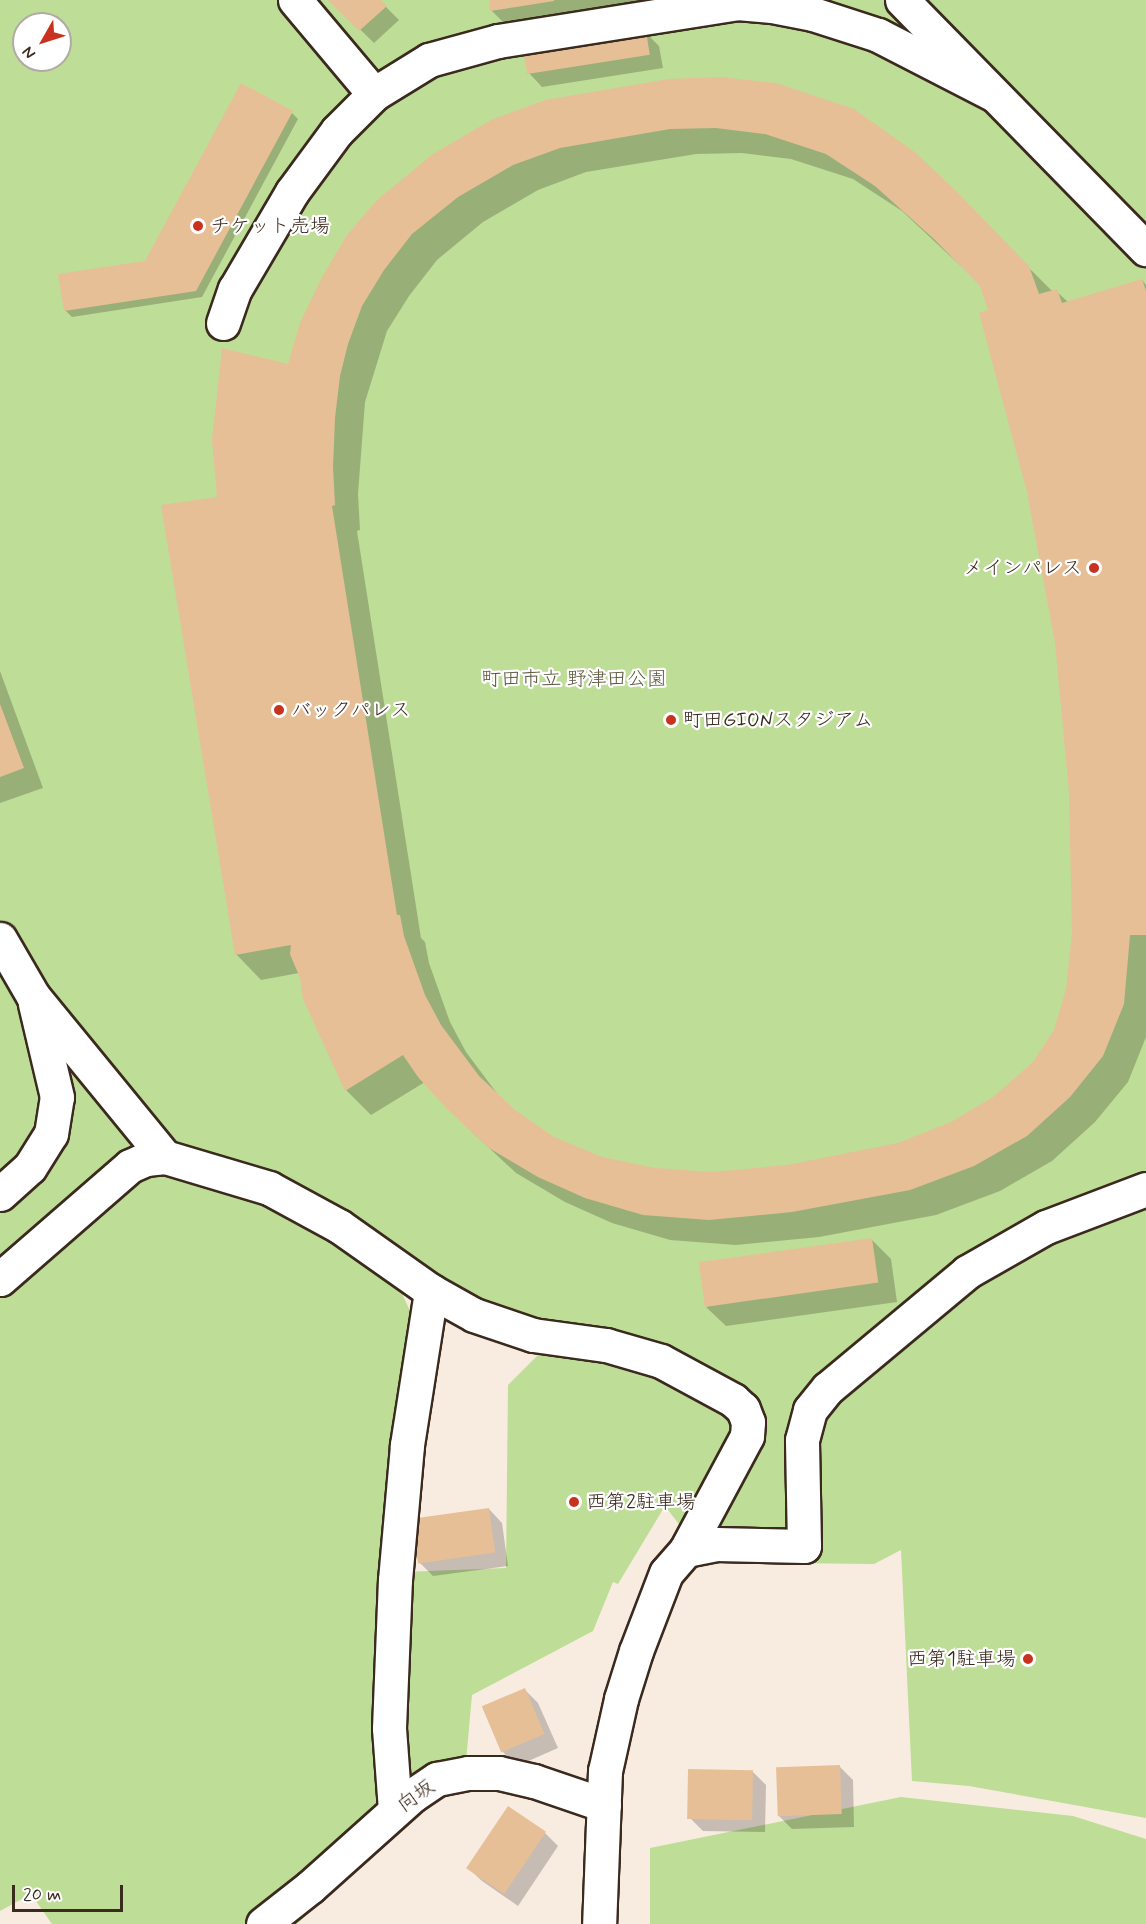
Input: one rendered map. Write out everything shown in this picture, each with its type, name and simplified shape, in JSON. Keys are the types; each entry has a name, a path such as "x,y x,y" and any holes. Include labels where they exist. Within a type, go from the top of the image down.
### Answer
{"street":[{"path":"295,0 374,94"},
{"path":"902,0 1146,249"},
{"path":"223,323 235,289 292,192 337,131 374,94 429,60 498,42 737,3 772,6 813,14 878,34 993,94"},
{"path":"0,939 33,996 165,1157"},
{"path":"0,1194 30,1167 51,1134 57,1097 33,996"},
{"path":"0,1279 130,1166 146,1159 165,1157 269,1188 339,1226 431,1291 474,1315 532,1335 606,1345 661,1361 733,1400 743,1409 748,1422 747,1436 686,1550 666,1573 633,1660 621,1699 605,1771 598,1924"},
{"path":"686,1550 716,1544 804,1546 802,1440 810,1410 828,1388 967,1272 1046,1227 1146,1189"},
{"path":"395,1810 389,1728 395,1580 407,1445 431,1291"},
{"name":"向坂","path":"263,1924 310,1887 395,1810 437,1779 468,1773 499,1773 534,1781 604,1805"}],"green space":[{"name":"町田市立 野津田公園","path":"0,0 1146,0 1146,1818 969,1786 912,1781 901,1550 874,1564 708,1562 665,1506 618,1584 613,1582 593,1631 472,1695 466,1761 400,1792 404,1572 506,1568 508,1385 544,1349 535,1320 478,1301 410,1255 403,1296 412,1315 394,1833 297,1924 52,1924 31,1894 0,1911"},
{"path":"901,1797 1073,1816 1146,1839 1146,1924 650,1924 650,1848"}],"building":[{"path":"328,0 381,0 387,6 359,31"},
{"path":"489,0 554,0 554,1 490,11"},
{"path":"646,31 650,55 527,74 524,50"},
{"path":"720,77 776,83 854,109 916,153 955,190 1029,266 1039,294 1057,289 1062,303 1142,279 1146,291 1146,935 1130,935 1124,1004 1103,1056 1070,1097 1027,1136 974,1166 910,1190 792,1212 709,1220 643,1215 585,1198 538,1177 489,1148 446,1108 418,1077 403,1055 345,1091 303,999 300,978 290,954 291,945 235,955 161,505 217,497 212,440 222,348 288,364 300,323 321,279 347,235 377,200 433,154 493,119 546,100 668,79","holes":["716,128 765,134 826,154 875,186 935,240 980,286 988,310 979,313 1027,492 1055,643 1069,792 1072,933 1066,989 1054,1030 1033,1062 993,1097 951,1122 898,1143 787,1165 712,1172 655,1168 602,1157 554,1137 515,1110 479,1076 441,1025 425,995 404,936 400,915 397,915 332,506 335,505 333,467 335,418 340,376 348,344 362,306 384,270 412,234 458,197 513,165 560,148 670,129"]},
{"path":"241,83 293,111 196,291 64,311 58,274 145,261"},
{"path":"0,704 24,768 0,777"},
{"path":"872,1238 878,1283 705,1307 699,1262"},
{"path":"489,1508 495,1553 418,1563 412,1519"},
{"path":"525,1688 545,1734 501,1752 482,1706"},
{"path":"840,1765 842,1814 778,1816 776,1767"},
{"path":"688,1769 753,1770 752,1820 687,1819"},
{"path":"508,1806 546,1832 504,1894 466,1868"}],"place":[{"name":"チケット売場","path":"198,226"},
{"name":"メインパレス","path":"1094,568"},
{"name":"バックパレス","path":"279,710"},
{"name":"町田GIONスタジアム","path":"671,720"},
{"name":"西第2駐車場","path":"574,1502"},
{"name":"西第1駐車場","path":"1028,1659"}]}
